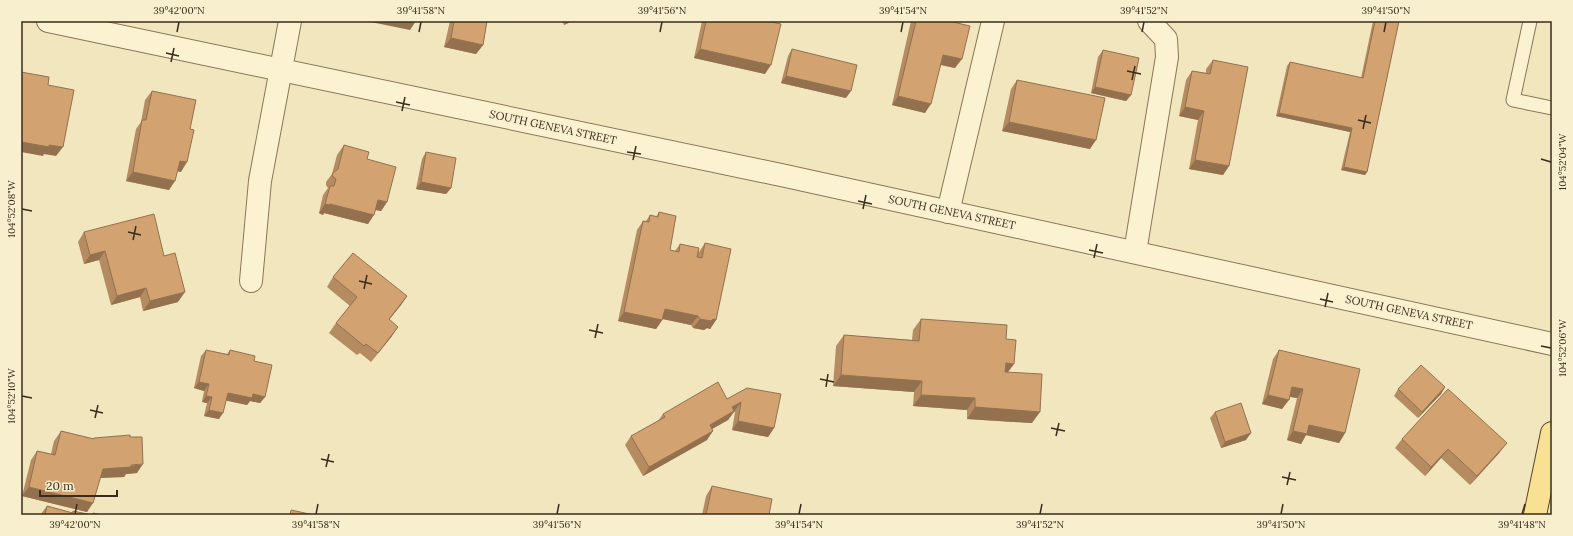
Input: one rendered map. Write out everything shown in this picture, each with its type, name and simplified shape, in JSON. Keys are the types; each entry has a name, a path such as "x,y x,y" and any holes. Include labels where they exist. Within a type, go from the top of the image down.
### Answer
{"main road":[{"path":"1535,515 1552,434"}],"street":[{"name":"SOUTH GENEVA STREET","path":"48,21 281,69 1135,252 1552,344"},
{"path":"251,281 260,181 290,21"},
{"path":"948,212 993,21"},
{"path":"1135,252 1167,57 1166,39 1148,21"}],"lane":[{"path":"1530,21 1513,100 1552,108"}],"building":[{"path":"454,21 487,21 483,45 451,38"},
{"path":"706,21 767,21 781,24 771,65 700,49"},
{"path":"916,21 953,21 970,26 962,59 943,55 931,104 898,96"},
{"path":"1375,21 1399,21 1367,172 1344,167 1352,128 1279,113 1290,62 1363,78"},
{"path":"792,49 857,65 851,91 786,76"},
{"path":"1103,50 1139,58 1131,95 1095,87"},
{"path":"1213,60 1248,67 1229,166 1195,160 1204,111 1185,107 1192,71 1210,74"},
{"path":"21,72 49,77 48,85 74,90 63,147 49,145 49,147 21,142"},
{"path":"1017,80 1105,98 1096,140 1009,122"},
{"path":"152,91 196,100 190,129 194,130 187,162 180,161 175,181 133,172 142,120 146,120"},
{"path":"344,145 369,152 367,159 396,167 387,202 378,200 374,215 325,204 330,186 334,186 336,179 332,176 338,169"},
{"path":"426,152 456,158 451,188 421,182"},
{"path":"659,212 676,216 670,250 679,252 680,244 699,248 697,257 702,258 705,243 731,249 716,320 713,319 711,321 700,319 698,316 665,309 662,320 624,312 643,221 649,222 650,215 658,217"},
{"path":"154,214 164,256 175,253 185,292 150,301 146,288 117,296 105,251 90,255 84,232"},
{"path":"353,253 407,296 389,319 398,327 378,353 366,344 364,346 336,323 357,297 333,277"},
{"path":"921,319 1007,325 1006,339 1016,340 1014,364 1006,363 1005,372 1042,374 1040,412 975,407 975,398 921,395 922,381 841,375 844,335 919,341"},
{"path":"206,350 229,355 230,350 255,356 254,361 272,365 265,397 253,394 252,398 228,393 223,413 209,410 212,397 206,396 209,384 199,382"},
{"path":"1279,350 1360,369 1345,433 1309,425 1307,434 1293,431 1303,389 1292,387 1289,400 1268,395"},
{"path":"1421,365 1445,387 1422,412 1398,389"},
{"path":"718,382 727,399 747,388 781,394 774,428 738,421 741,402 732,407 734,411 710,425 713,431 649,467 631,436 665,417 663,414"},
{"path":"1448,389 1507,443 1477,476 1448,449 1431,467 1402,439"},
{"path":"1241,403 1251,433 1225,442 1215,412"},
{"path":"61,431 94,439 130,435 130,437 142,437 143,464 131,465 131,467 103,469 93,503 29,487 37,451 55,455"},
{"path":"712,486 772,499 769,515 706,515"},
{"path":"47,506 73,513 73,511 92,515 45,515"},
{"path":"291,510 314,515 290,515"}]}
